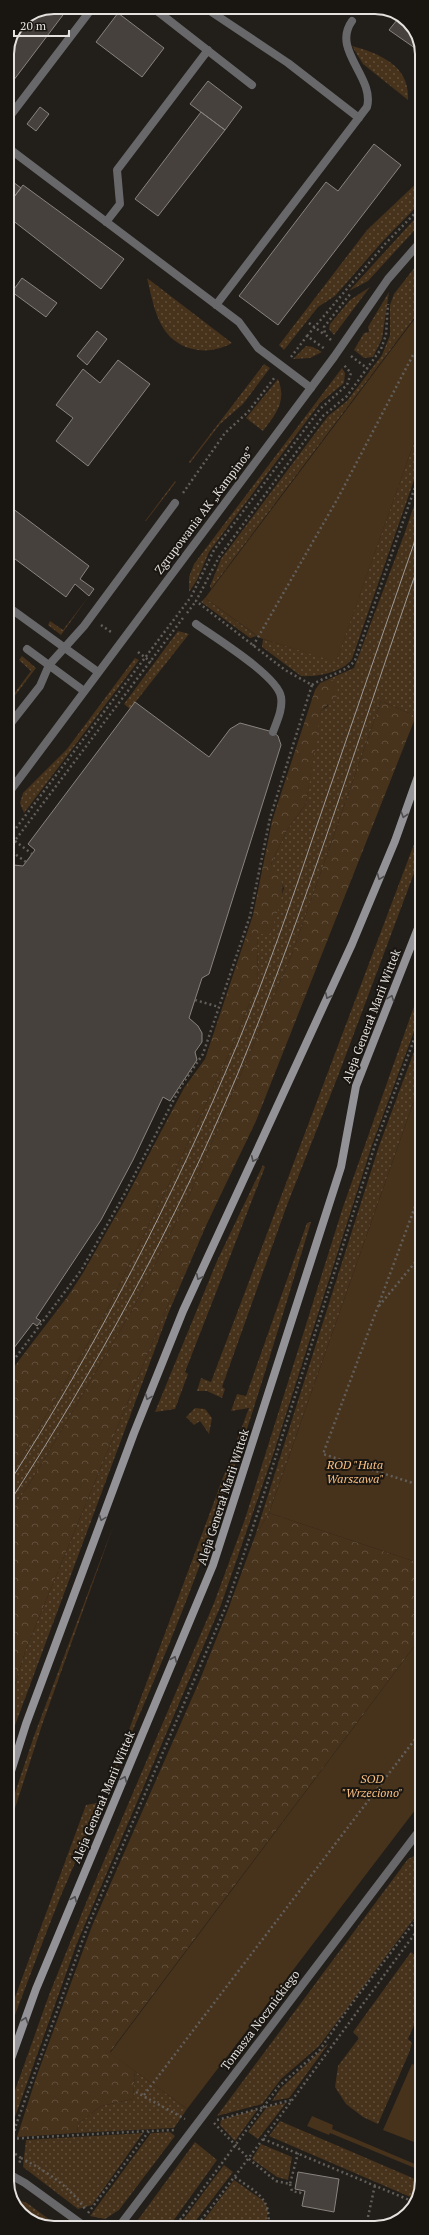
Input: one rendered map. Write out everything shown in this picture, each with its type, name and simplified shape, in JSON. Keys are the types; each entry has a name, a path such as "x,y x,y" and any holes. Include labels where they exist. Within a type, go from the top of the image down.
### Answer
{"main road":[{"path":"14,1762 26,1724 125,1456 180,1318 352,944 395,841 415,785"},
{"name":"Aleja Generał Marii Wittek","path":"14,2050 36,1989 213,1565 341,1167 356,1086 415,936"}],"street":[{"path":"14,111 88,14"},
{"path":"161,14 252,85"},
{"path":"215,14 283,59 359,118"},
{"path":"216,305 367,107 368,95 346,43 347,32 352,21"},
{"path":"106,222 120,204 117,170 208,50"},
{"path":"14,152 239,322 258,348 311,388"},
{"name":"Zgrupowania AK „Kampinos”","path":"14,786 311,388 388,279 415,248"},
{"path":"14,719 40,686 49,665 84,626 175,503"},
{"path":"14,611 98,672"},
{"path":"196,624 260,670 278,688 281,696 281,707 274,732"},
{"path":"28,649 84,691"},
{"name":"Tomasza Nocznickiego","path":"123,2221 415,1842"},
{"path":"14,2177 25,2183 77,2221"}],"path":[{"path":"175,503 225,433 252,406 314,327 385,244 415,213"},
{"path":"326,336 324,331 326,323 351,293"},
{"path":"32,854 15,841 196,601 218,559 228,544 323,416 344,399 368,369 384,344 389,301"},
{"path":"309,323 331,340"},
{"path":"307,336 324,349"},
{"path":"254,646 338,498 412,355"},
{"path":"351,356 368,369"},
{"path":"14,831 191,597 214,550 320,409 347,385 351,373 344,365"},
{"path":"14,1360 64,1294 101,1237 181,1086 199,1062 250,916 270,818 312,685 323,677 346,670 355,660 415,487"},
{"path":"196,601 285,670 312,685"},
{"path":"138,652 151,662"},
{"path":"14,854 26,862"},
{"path":"195,1000 219,1007"},
{"path":"415,1207 323,1454 415,1484"},
{"path":"377,1309 415,1263"},
{"path":"144,2095 415,1739"},
{"path":"179,2221 278,2086 319,2051 350,2006 415,1921"},
{"path":"200,2221 235,2177 415,1933"},
{"path":"136,2092 144,2095 185,2119"},
{"path":"213,2121 264,2106 292,2100"},
{"path":"14,2139 149,2131"},
{"path":"263,2139 410,2200"},
{"path":"14,2154 45,2171 67,2187 77,2196 88,2213"},
{"path":"19,2164 21,2158"},
{"path":"235,2177 265,2200 270,2212 269,2221"},
{"path":"290,2184 292,2192 300,2193 301,2191"},
{"path":"368,2217 375,2185"}],"green space":[{"path":"352,46 373,53 392,63 404,78 408,100 363,64"},
{"path":"415,185 415,208 382,242 335,296 318,307 284,350 279,345 367,230"},
{"path":"415,219 415,230 368,281 349,291"},
{"path":"415,267 415,317 211,589 210,586 221,559 328,416 347,401 382,355 390,335 390,305 394,294"},
{"path":"147,278 232,343 212,350 203,350 193,349 175,341 159,321"},
{"path":"370,287 334,335 329,329 330,324 350,300"},
{"path":"389,292 382,339 373,357 364,358 354,350 364,333 369,332 368,327"},
{"path":"415,318 415,440 336,662 260,638 205,598"},
{"path":"306,346 313,347 322,352 310,358 293,359"},
{"path":"264,364 270,368 243,404 220,424 190,463 189,462"},
{"path":"342,368 345,373 344,383 320,403 209,552 197,580 189,592 189,577 194,564"},
{"path":"278,379 281,401 276,413 263,431 246,418"},
{"path":"415,440 415,477 352,659 348,664 335,671 321,675 301,676 262,647 263,639 336,661"},
{"path":"175,481 176,482 145,521"},
{"path":"415,503 415,716 381,701 292,954 189,1196 134,1307 38,1470 14,1507 14,1467 32,1440 106,1312 168,1186 231,1050 258,982 257,934 270,933 284,888 271,864 287,830 306,804 319,718 321,711 328,706 329,680 320,683 354,668"},
{"path":"89,596 61,635 48,625 50,621 63,630"},
{"path":"205,598 257,636 250,638 201,602"},
{"path":"178,631 189,634 130,709 124,704"},
{"path":"22,656 36,668 14,697 14,694 31,671 19,660"},
{"path":"135,658 139,660 24,813 20,803 23,793 67,749"},
{"path":"329,680 336,680 338,687 337,696 321,711 306,804 287,830 271,864 278,872 281,880 282,897 270,934 257,934 258,982 231,1050 168,1186 106,1312 32,1440 14,1467 14,1367 68,1296 83,1273 127,1196 184,1088 205,1059 253,915 272,821 315,690 320,683"},
{"path":"381,701 415,716 256,1121 167,1307 26,1649 14,1688 14,1507 38,1470 134,1307 189,1196 292,954"},
{"path":"415,842 415,871 338,1076 287,1205 222,1387 225,1389 222,1398 207,1391 197,1391 201,1378 211,1382"},
{"path":"415,1004 415,1029 372,1145 273,1455 221,1605 77,1943 14,2117 14,2093 49,1995 88,1898 214,1603 245,1519 343,1207"},
{"path":"415,1049 415,1098 269,1513 255,1536 379,1146"},
{"name":"ROD \"Huta Warszawa\"","path":"415,1098 415,1562 269,1513"},
{"path":"263,1165 265,1167 185,1372 188,1374 175,1409 155,1412 217,1261"},
{"path":"217,1200 168,1314 14,1728 14,1688 26,1649 167,1307"},
{"path":"311,1222 252,1414 220,1510 156,1677 105,1795 249,1408 231,1411 237,1394 246,1396 307,1223"},
{"path":"195,1408 205,1409 212,1418 209,1434 200,1421 194,1425 186,1417"},
{"path":"269,1513 415,1562 415,1645 110,2052 135,2071 133,2099 101,2106 78,2124 77,2133 17,2137 37,2075 92,1926 199,1682 255,1536"},
{"path":"114,1524 42,1725 14,1811 14,1796 34,1736"},
{"name":"SOD \"Wrzeciono\"","path":"415,1645 415,1810 187,2109 110,2053"},
{"path":"102,1802 62,1893 14,2018 14,2000 86,1805"},
{"path":"415,1856 415,1917 319,2046 281,2079 262,2104 217,2116 408,1859"},
{"path":"411,1952 415,1955 415,2023 408,2039 412,2043 378,2124 363,2117 346,2104 335,2087 338,2066 359,2038 353,2032"},
{"path":"329,2043 289,2098 272,2101 281,2088"},
{"path":"412,2064 415,2065 415,2142 383,2130"},
{"path":"135,2071 187,2109 174,2128 77,2133 78,2124 101,2106 133,2099"},
{"path":"286,2103 258,2139 248,2132 267,2107"},
{"path":"258,2109 235,2141 220,2125 221,2120"},
{"path":"312,2116 333,2125 332,2129 415,2164 415,2168 330,2133 329,2135 307,2126"},
{"path":"280,2121 415,2179 411,2197 269,2136"},
{"path":"170,2132 175,2136 119,2210 105,2219 90,2216 151,2133"},
{"path":"143,2133 92,2205 78,2209 23,2167 26,2140"},
{"path":"195,2142 217,2160 173,2221 137,2221"},
{"path":"261,2144 292,2157 288,2180 277,2177 252,2159"},
{"path":"224,2165 233,2172 195,2221 182,2221"},
{"path":"234,2180 264,2201 268,2209 267,2221 203,2221"},
{"path":"19,2200 27,2203 51,2221 34,2216"}],"building":[{"path":"64,14 14,80 15,46 21,32 32,21 39,17"},
{"path":"117,14 119,14 164,48 142,77 96,42"},
{"path":"397,21 411,36 415,48 389,30"},
{"path":"208,81 242,107 225,130 190,104"},
{"path":"40,107 49,114 36,131 27,124"},
{"path":"201,112 225,130 158,216 135,199"},
{"path":"374,144 401,165 278,325 239,296 326,182 338,191"},
{"path":"14,183 21,188 14,197"},
{"path":"23,185 124,259 101,289 14,221 14,197"},
{"path":"22,278 57,303 46,317 14,293 14,289"},
{"path":"97,331 107,339 87,365 77,356"},
{"path":"118,360 150,384 88,466 56,441 73,418 56,405 83,369 100,383"},
{"path":"14,510 89,566 80,579 94,589 89,596 75,584 66,597 14,558"},
{"path":"135,702 209,757 230,729 240,723 273,732 278,736 281,745 209,974 202,978 189,1018 198,1026 202,1033 202,1042 195,1052 197,1060 170,1101 163,1097 133,1160 101,1220 36,1318 41,1321 37,1326 33,1323 14,1348 14,865 23,866 35,850 28,844"},
{"path":"298,2172 339,2179 334,2212 302,2206 305,2191 295,2189"}],"tram line":[{"path":"14,1475 72,1380 132,1270 187,1159 237,1045 287,912 415,540"},
{"path":"14,1495 103,1349 161,1240 214,1129 264,1009 288,945 415,575"}]}
